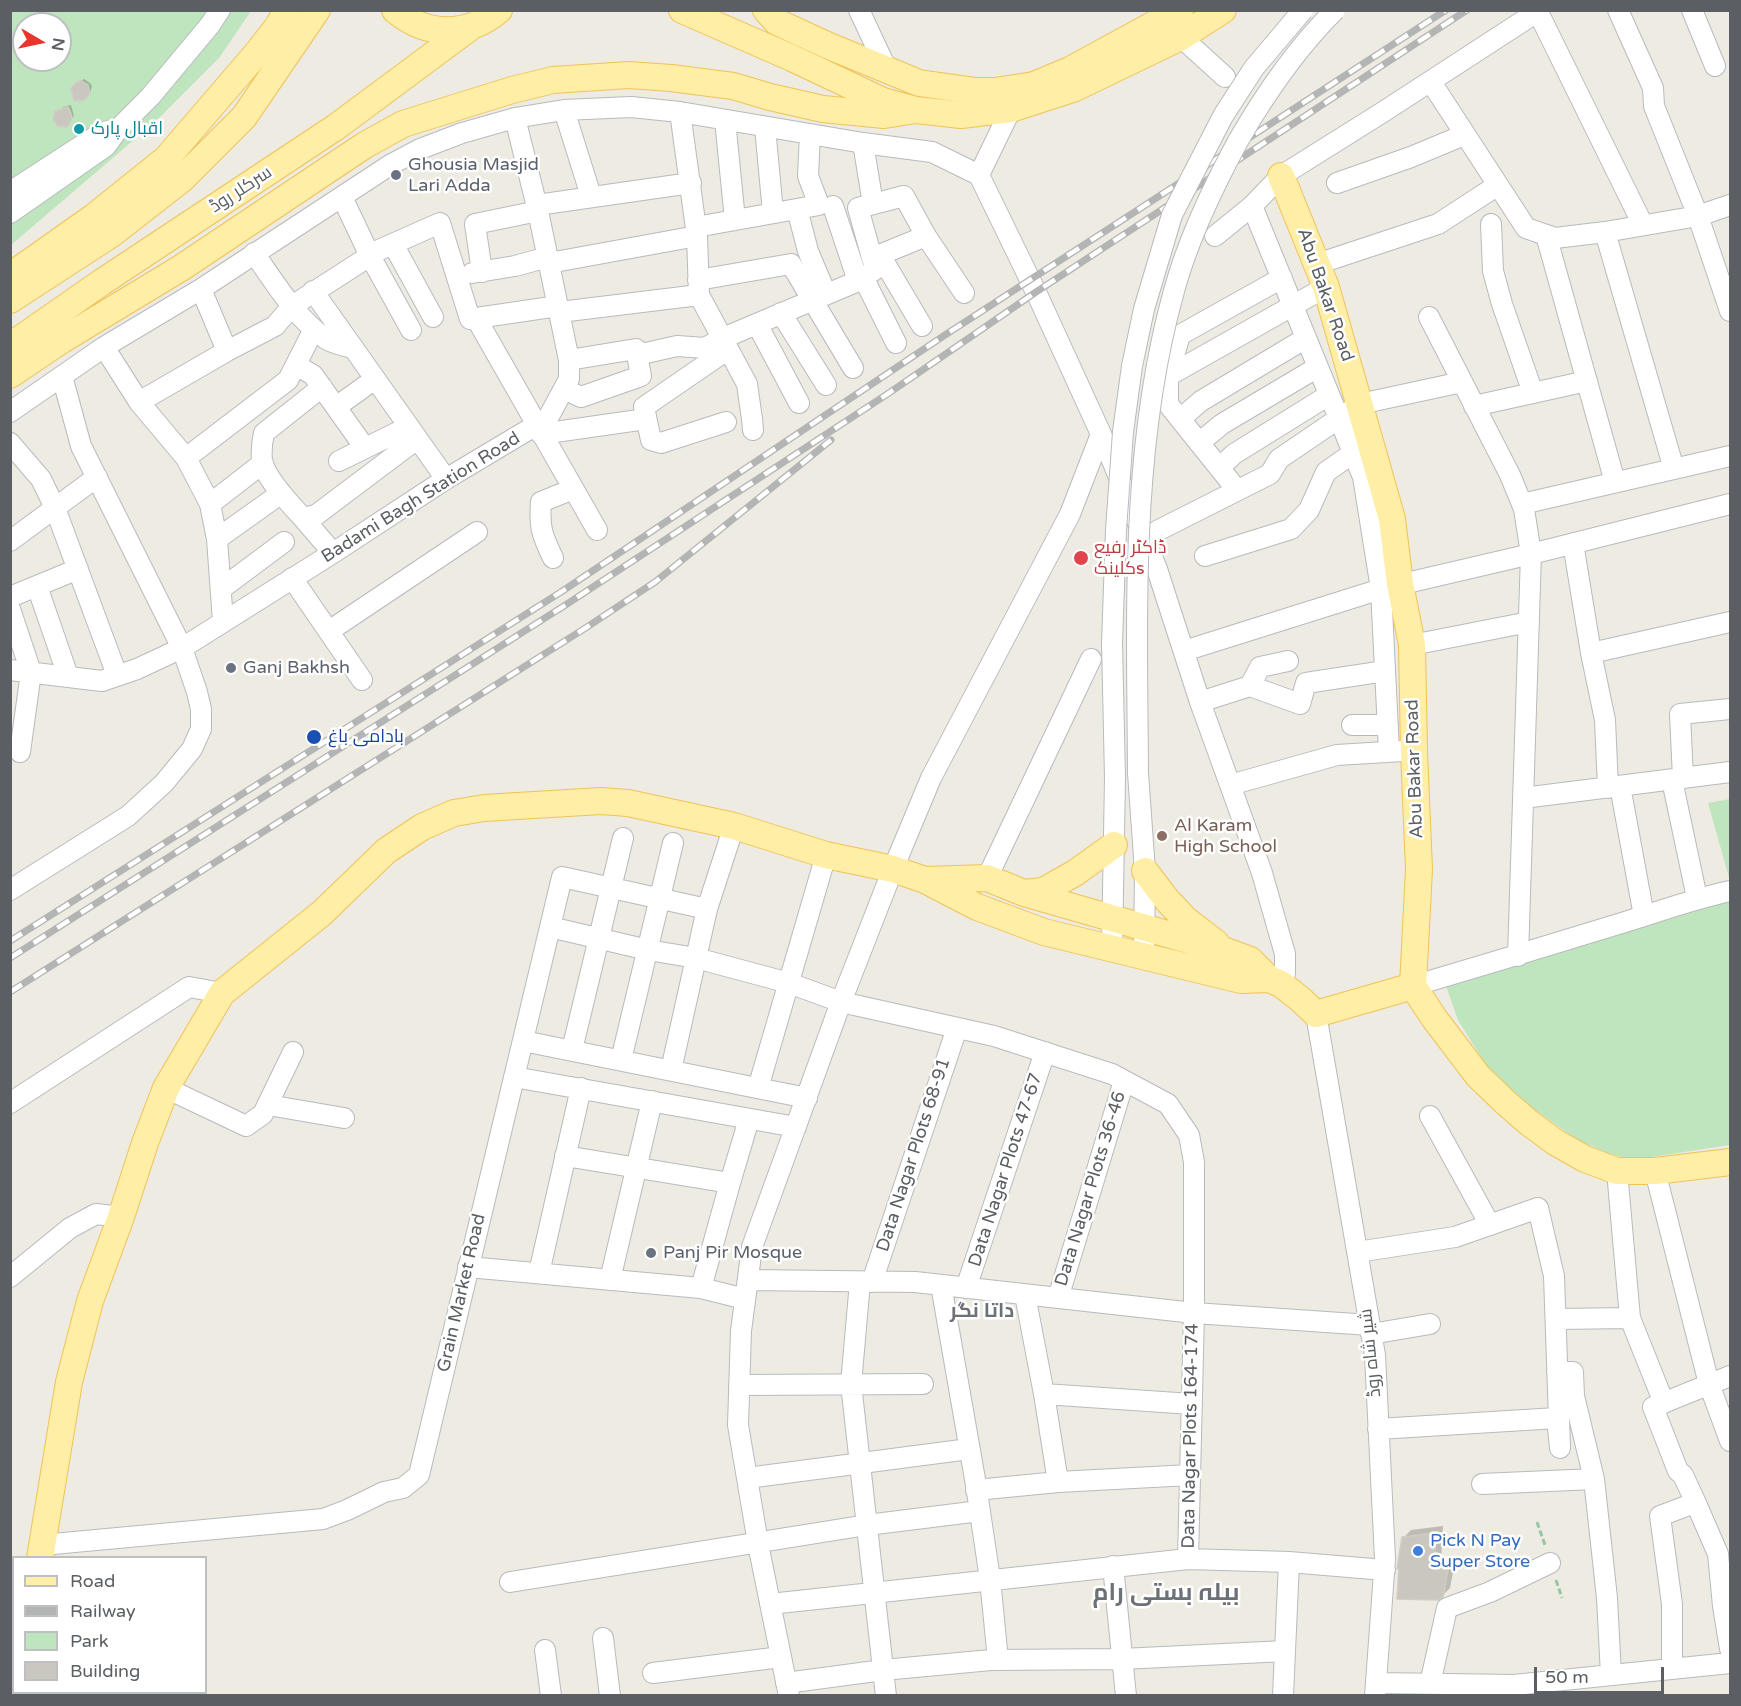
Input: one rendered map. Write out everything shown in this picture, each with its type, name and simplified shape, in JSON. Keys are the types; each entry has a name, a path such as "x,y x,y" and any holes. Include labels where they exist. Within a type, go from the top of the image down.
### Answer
{"main road":[{"path":"10,276 95,216 166,159 257,53 287,10"},
{"path":"10,300 113,233 182,179 244,117 317,10"},
{"path":"394,10 406,19 429,28 445,31 516,10"},
{"path":"682,10 883,101 916,110 961,115 1011,109 1073,89 1180,37 1223,10"},
{"path":"750,10 771,16 830,46 919,83 967,90 995,91 1034,85 1070,70 1180,10"},
{"name":"سرکلر روڈ","path":"10,346 102,282 336,128 485,20"},
{"path":"10,375 62,340 181,268 365,145 402,124 512,90 553,80 629,75 733,86 823,109 884,116 916,110"},
{"name":"Abu Bakar Road","path":"1281,176 1322,276 1392,519 1390,587 1412,645 1401,751 1419,869 1413,986"},
{"path":"41,1551 69,1382 90,1301 166,1088 222,993 322,913 386,850 422,827 454,813 484,808 601,801 628,803 734,826 826,855 893,869 925,880 977,908 1044,932 1241,980 1275,981"},
{"path":"1024,893 1043,891 1075,873 1114,845"},
{"path":"1145,871 1185,919 1223,950"},
{"path":"925,880 987,878 1024,893 1223,950 1250,960 1316,1014 1413,986 1478,1076 1505,1102 1555,1142 1585,1160 1617,1171 1655,1170 1731,1161"}],"street":[{"path":"10,213 106,146 119,128 150,97 210,26 220,10"},
{"path":"859,10 887,70"},
{"path":"1112,948 1115,778 1112,643 1116,530 1122,432 1143,309 1172,215 1223,116 1254,68 1304,10"},
{"path":"1144,956 1145,871 1138,773 1137,613 1140,493 1156,365 1174,290 1194,231 1221,171 1259,104 1292,60 1335,10"},
{"path":"1618,10 1653,88 1654,106 1698,216 1731,311"},
{"path":"1692,10 1715,66"},
{"path":"1215,236 1252,206 1281,176 1539,11 1643,225"},
{"path":"1180,37 1225,77"},
{"path":"1431,81 1526,228 1555,238 1698,216 1731,205"},
{"path":"10,412 104,347 201,289 390,165 420,149 515,118 564,110 631,107 681,112 863,143 932,152 979,175 1101,434 1157,570 1200,702 1262,873 1285,954 1285,973 1275,981"},
{"path":"979,175 1011,109"},
{"path":"564,110 591,196"},
{"path":"681,112 696,231 698,288 724,345 747,384 753,430"},
{"name":"Badami Bagh Station Road","path":"10,670 102,681 137,669 182,648 446,480 539,430 569,379 569,360 549,260 515,118"},
{"path":"725,120 735,220"},
{"path":"765,127 773,213"},
{"path":"10,192 101,133 119,128"},
{"path":"457,276 549,260 696,231 735,220 819,205 808,176 810,134"},
{"path":"1337,183 1411,157 1464,135"},
{"path":"863,143 873,204"},
{"path":"482,272 475,224 591,196 691,183"},
{"path":"1168,376 1294,306 1322,276 1438,224 1498,185"},
{"path":"922,326 876,257 858,208 904,196 926,236 964,293"},
{"path":"342,197 370,256 411,330"},
{"path":"833,206 860,279 896,343"},
{"path":"1230,785 1337,755 1401,751 1388,725 1385,671 1390,587 1363,477 1252,206"},
{"path":"797,209 819,297 853,368"},
{"path":"139,402 275,326 292,306 370,256 440,223 470,319 559,309 698,288 791,264 819,297"},
{"path":"1491,224 1493,271 1533,393"},
{"path":"1605,232 1674,469"},
{"path":"1546,235 1615,483"},
{"path":"876,257 926,236"},
{"path":"393,244 433,316"},
{"path":"254,253 292,306 314,329 328,341 353,348"},
{"path":"726,422 661,443 651,440 644,406 724,345 757,324 860,279 876,269 876,257"},
{"path":"1237,490 1168,404 1168,376 1180,334 1282,278"},
{"path":"201,289 227,351"},
{"path":"313,291 446,480"},
{"path":"781,313 826,386"},
{"path":"1428,317 1510,475 1522,504 1531,554 1518,956"},
{"path":"476,318 597,530"},
{"path":"757,324 799,404"},
{"path":"186,458 288,380 314,329"},
{"path":"1180,419 1201,401 1306,338"},
{"path":"637,355 677,346 705,348 724,345"},
{"path":"104,347 139,402 186,458 210,504 217,539 223,622"},
{"path":"564,389 581,397 641,376 636,349 569,360"},
{"path":"296,365 313,375 365,448"},
{"path":"1200,443 1222,424 1318,367"},
{"path":"10,890 128,816 164,783 192,749 201,729 201,709 182,648 81,446 62,376"},
{"path":"336,407 375,379"},
{"path":"1474,406 1587,381"},
{"path":"1157,531 1270,474 1279,459 1360,404 1462,382"},
{"path":"322,387 264,432 261,447 262,463 280,494 333,553"},
{"path":"1220,468 1234,454 1329,395"},
{"path":"539,430 646,419"},
{"path":"339,461 365,448 413,433"},
{"path":"303,518 316,515 413,433"},
{"path":"1101,434 1070,514 931,778 841,1002 752,1247 741,1331 738,1425 758,1543 788,1689 883,1670 998,1660 1122,1659 1285,1651"},
{"path":"10,443 41,479 55,508 117,675"},
{"path":"1205,556 1292,529 1309,510 1326,472 1353,453"},
{"path":"1522,504 1731,456"},
{"path":"210,504 262,463"},
{"path":"10,541 97,477"},
{"path":"553,558 542,535 541,502 573,489"},
{"path":"217,539 280,494"},
{"path":"1184,651 1390,587 1731,504"},
{"path":"329,631 477,531"},
{"path":"221,589 284,542"},
{"path":"1573,543 1605,720 1614,787 1644,916"},
{"path":"10,597 78,569"},
{"path":"292,578 362,680"},
{"path":"37,586 68,676"},
{"path":"10,609 31,672 20,752"},
{"path":"1412,645 1529,622"},
{"path":"1591,652 1731,622"},
{"path":"987,878 1091,659"},
{"path":"1250,687 1260,667 1288,661"},
{"path":"1200,702 1250,687 1300,704 1306,683 1385,671"},
{"path":"1697,898 1678,779 1680,714 1731,709"},
{"path":"1352,725 1388,725"},
{"path":"1523,798 1731,772"},
{"path":"671,1070 707,909 734,826"},
{"path":"572,1050 623,838"},
{"path":"621,1060 673,843"},
{"path":"758,1088 826,855"},
{"name":"Grain Market Road","path":"41,1551 323,1519 384,1492 403,1488 419,1475 562,878 707,909"},
{"path":"1413,986 1518,956 1697,898 1731,891"},
{"path":"550,927 648,950 696,958 789,984 841,1002 994,1036 1112,1074 1124,1081"},
{"path":"10,1103 189,987 222,993"},
{"name":"شیر شاہ روڈ","path":"1316,1014 1375,1355 1385,1559 1376,1689"},
{"name":"Data Nagar Plots 68-91","path":"886,1695 851,1384 866,1282 957,1028"},
{"path":"523,1041 807,1098"},
{"path":"166,1088 246,1126 263,1114 293,1052"},
{"name":"Data Nagar Plots 47-67","path":"966,1288 1045,1052"},
{"path":"514,1077 796,1127"},
{"name":"Data Nagar Plots 164-174","path":"1124,1081 1168,1104 1189,1135 1194,1162 1194,1313 1188,1558"},
{"name":"Data Nagar Plots 36-46","path":"1058,1298 1124,1081"},
{"path":"539,1274 581,1088"},
{"path":"610,1280 652,1101"},
{"path":"268,1105 344,1118"},
{"path":"1430,1116 1490,1225"},
{"path":"701,1288 749,1119"},
{"path":"565,1156 730,1183"},
{"path":"1655,1170 1709,1384 1731,1441"},
{"path":"1617,1171 1630,1318 1664,1403"},
{"path":"1357,1252 1455,1237 1538,1208 1554,1276 1560,1448 1557,1418 1378,1429"},
{"path":"10,1277 70,1228 96,1214 121,1217"},
{"path":"468,1267 701,1288 746,1289 866,1282 915,1282 1370,1330 1430,1324"},
{"path":"940,1285 980,1511 998,1660"},
{"path":"1025,1295 1058,1482"},
{"path":"1556,1318 1630,1318"},
{"path":"1557,1372 1573,1372 1574,1396 1594,1479 1607,1598 1611,1675"},
{"path":"1731,1376 1653,1407 1678,1471 1683,1475 1718,1554 1731,1649"},
{"path":"739,1385 923,1383"},
{"path":"1044,1394 1192,1404"},
{"path":"747,1478 969,1449"},
{"path":"976,1490 1058,1482 1190,1475"},
{"path":"1482,1484 1594,1479"},
{"path":"1672,1669 1672,1604 1660,1515 1689,1505 1695,1500"},
{"path":"510,1582 867,1525 980,1511"},
{"path":"770,1604 1188,1558 1289,1562 1384,1570"},
{"path":"1283,1695 1289,1562"},
{"path":"1430,1684 1447,1608 1490,1592 1550,1563"},
{"path":"1113,1566 1126,1695"},
{"path":"603,1638 610,1695"},
{"path":"545,1650 551,1695"},
{"path":"653,1673 781,1657"},
{"path":"1376,1689 1430,1684 1514,1684 1731,1663"}],"green space":[{"name":"اقبال پارک","path":"10,11 251,11 219,58 156,121 11,245"},
{"path":"1730,799 1730,881 1708,803"},
{"path":"1730,896 1730,1145 1632,1160 1578,1140 1497,1083 1458,1020 1446,986"}],"building":[{"path":"81,81 88,85 90,94 84,100 74,101 71,88"},
{"path":"68,107 72,116 70,124 67,127 58,126 53,119 55,111"},
{"path":"1436,1533 1434,1569 1448,1569 1443,1597 1438,1600 1397,1599 1399,1569 1397,1569 1402,1537"}],"railway":[{"path":"10,941 561,592 945,335 1446,10"},
{"path":"10,958 567,604 889,393 1036,292 1467,10"},
{"path":"10,992 655,582 831,440"}],"place":[{"name":"اقبال پارک","path":"79,129"},
{"name":"Ghousia Masjid Lari Adda","path":"396,175"},
{"name":"ڈاکٹر رفیع کلینکs","path":"1081,558"},
{"name":"Ganj Bakhsh","path":"231,668"},
{"name":"بادامی باغ","path":"314,737"},
{"name":"Al Karam High School","path":"1162,836"},
{"name":"Panj Pir Mosque","path":"651,1253"},
{"name":"Pick N Pay Super Store","path":"1418,1551"}],"district":[{"name":"داتا نگر","path":"982,1312"},
{"name":"بیلہ بستی رام","path":"1166,1594"}]}
